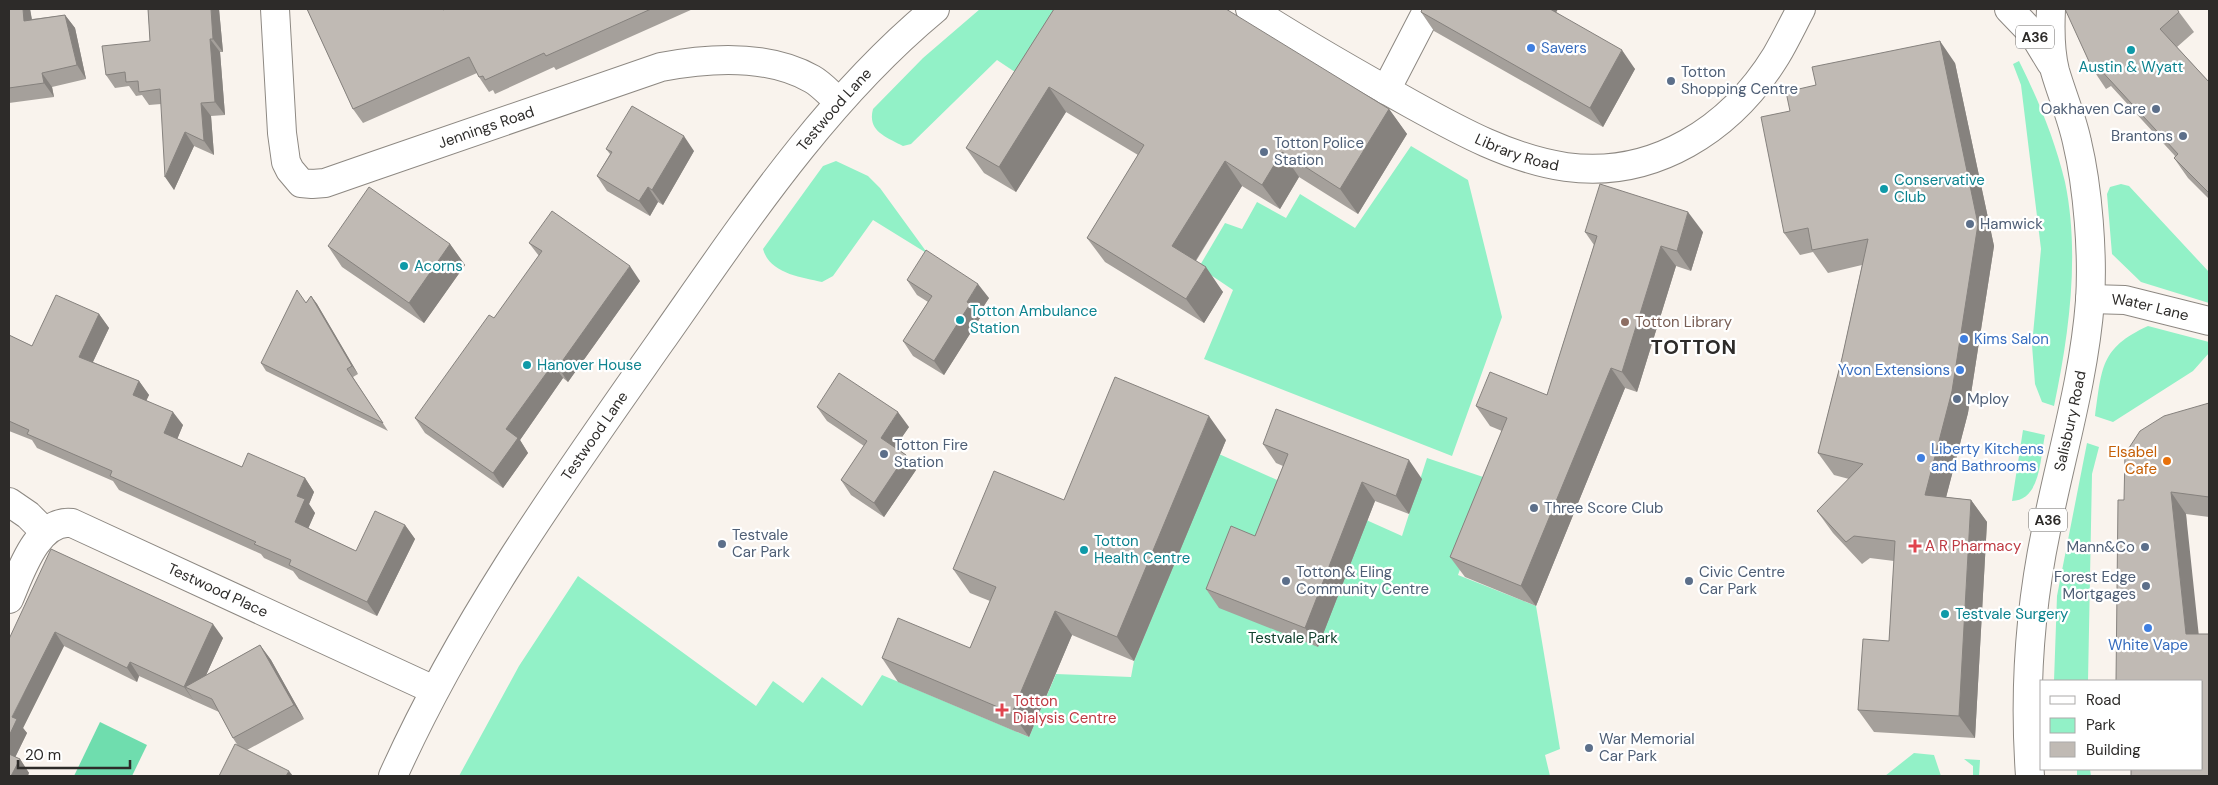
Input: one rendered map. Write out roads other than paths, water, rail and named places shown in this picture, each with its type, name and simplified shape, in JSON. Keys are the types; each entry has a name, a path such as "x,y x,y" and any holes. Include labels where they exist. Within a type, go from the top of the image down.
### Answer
{"street":[{"name":"Jennings Road","path":"275,9 281,119 286,162 293,176 302,182 312,184 324,183 372,167 661,67 693,61 732,61 782,67 813,79 838,102"},
{"name":"Testwood Lane","path":"393,776 434,690 499,576 548,501 799,149 838,102 935,9"},
{"name":"Library Road","path":"1250,9 1386,90 1468,133 1518,155 1565,167 1590,169 1619,168 1663,156 1700,137 1748,94 1777,55 1820,9"},
{"path":"1386,90 1428,9"},
{"name":"Library Road","path":"1777,55 1801,9"},
{"name":"Salisbury Road","path":"2009,9 2034,35 2055,69"},
{"name":"Salisbury Road","path":"2030,776 2027,675 2034,599 2046,531 2084,358 2090,300 2088,220 2078,142 2055,69 2050,29 2051,9"},
{"name":"Water Lane","path":"2090,300 2125,300 2209,321"},
{"path":"9,502 28,515 45,532 29,554 9,598"},
{"name":"Testwood Place","path":"45,532 67,523 85,528 434,690"}],"place":[{"name":"Savers","path":"1531,48"},
{"name":"Austin & Wyatt","path":"2131,50"},
{"name":"Totton Shopping Centre","path":"1671,81"},
{"name":"Oakhaven Care","path":"2156,109"},
{"name":"Brantons","path":"2183,136"},
{"name":"Totton Police Station","path":"1264,152"},
{"name":"Conservative Club","path":"1884,189"},
{"name":"Hamwick","path":"1970,224"},
{"name":"Acorns","path":"404,266"},
{"name":"Totton Ambulance Station","path":"960,320"},
{"name":"Totton Library","path":"1625,322"},
{"name":"Kims Salon","path":"1964,339"},
{"name":"Hanover House","path":"527,365"},
{"name":"Yvon Extensions","path":"1960,370"},
{"name":"Mploy","path":"1957,399"},
{"name":"Totton Fire Station","path":"884,454"},
{"name":"Liberty Kitchens and Bathrooms","path":"1921,458"},
{"name":"Elsabel Cafe","path":"2167,461"},
{"name":"Three Score Club","path":"1534,508"},
{"name":"Testvale Car Park","path":"722,544"},
{"name":"A R Pharmacy","path":"1915,546"},
{"name":"Mann&Co","path":"2145,547"},
{"name":"Totton Health Centre","path":"1084,550"},
{"name":"Totton & Eling Community Centre","path":"1286,581"},
{"name":"Civic Centre Car Park","path":"1689,581"},
{"name":"Forest Edge Mortgages","path":"2146,586"},
{"name":"Testvale Surgery","path":"1945,614"},
{"name":"White Vape","path":"2148,628"},
{"name":"Totton Dialysis Centre","path":"1002,710"},
{"name":"War Memorial Car Park","path":"1589,748"}],"district":[{"name":"TOTTON","path":"1694,347"}],"park label":[{"name":"Testvale Park","path":"1293,638"}]}
